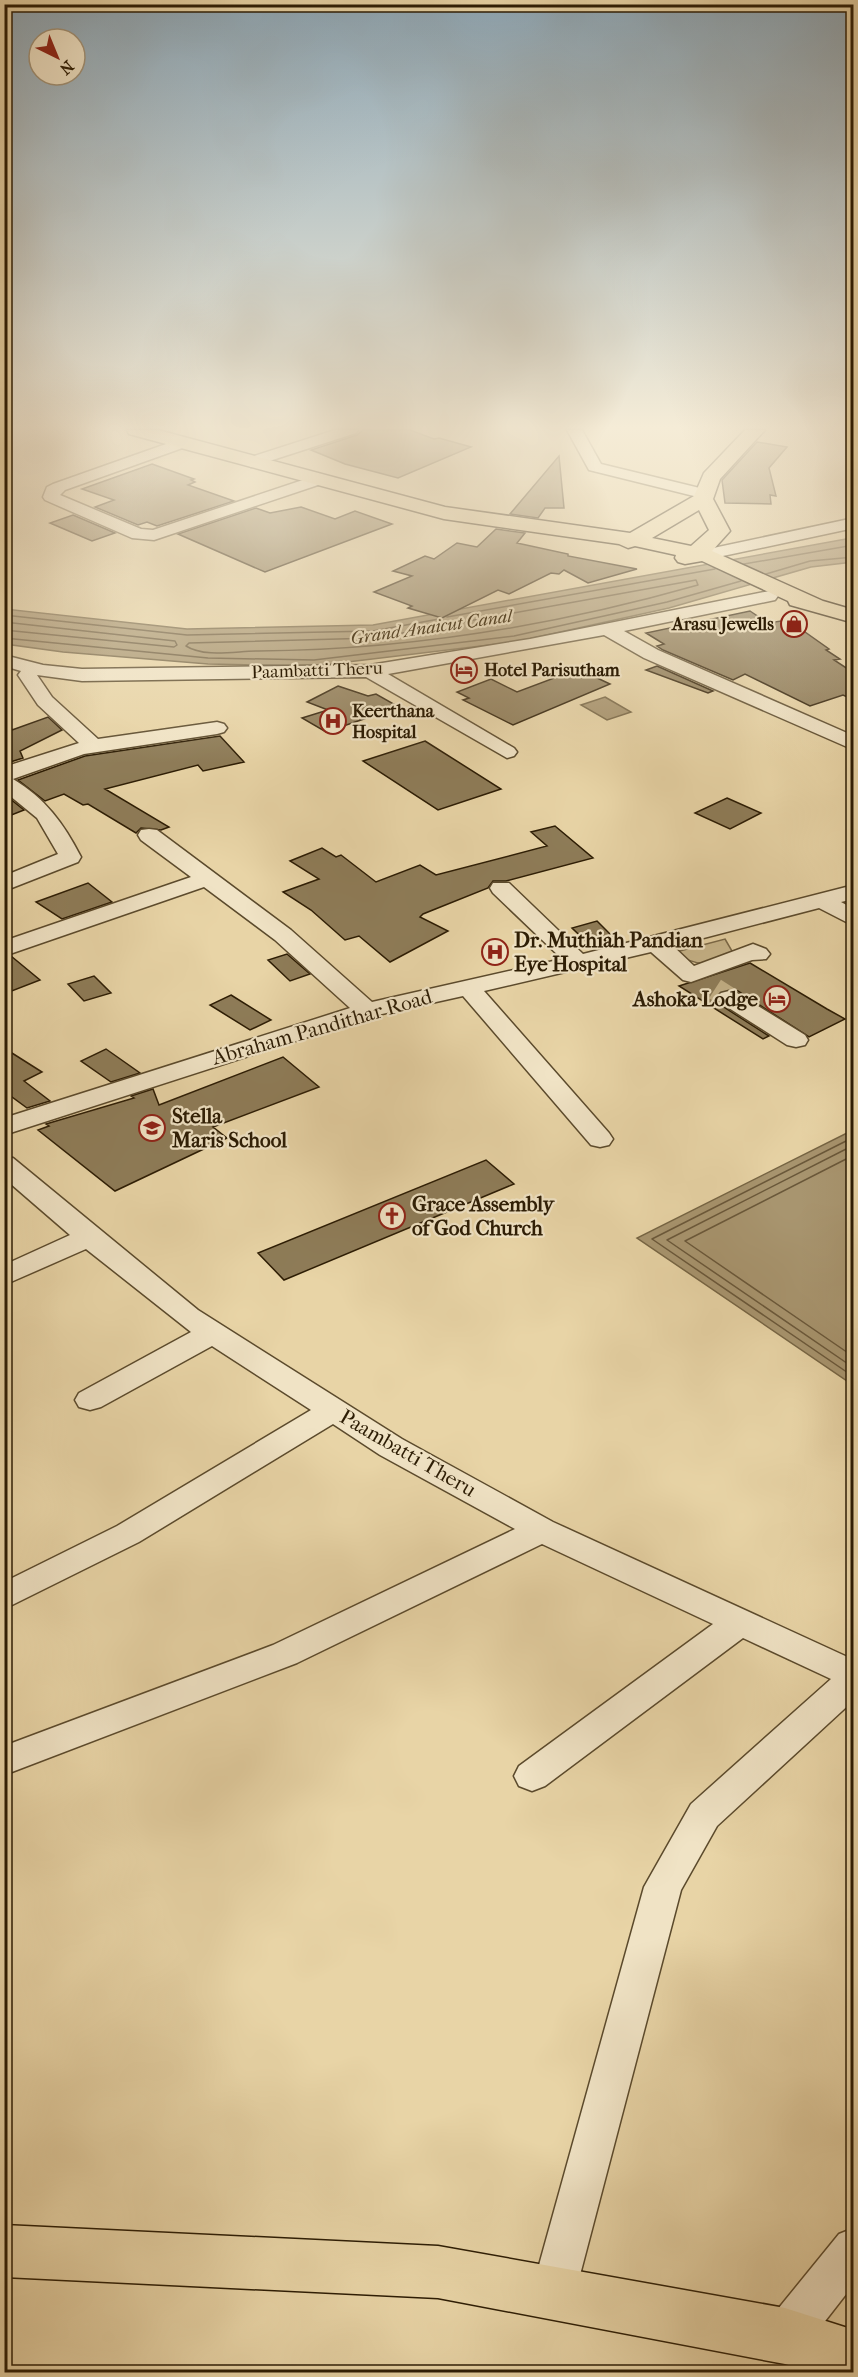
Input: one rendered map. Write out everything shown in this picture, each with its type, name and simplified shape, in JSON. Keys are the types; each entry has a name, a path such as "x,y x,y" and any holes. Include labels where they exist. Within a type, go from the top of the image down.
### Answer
{"main road":[{"path":"621,541 697,556 767,589 854,617"},
{"path":"697,556 711,541"},
{"path":"4,2251 438,2272 785,2336 854,2358"}],"street":[{"path":"697,556 779,541"},
{"name":"Paambatti Theru","path":"4,660 34,673 82,675 370,670 609,630 767,589"},
{"path":"609,630 651,654 854,744"},
{"path":"370,670 507,752"},
{"path":"4,680 34,673 45,701 94,746"},
{"path":"4,775 94,746 217,728"},
{"path":"4,782 28,795 54,823 70,857 4,884"},
{"path":"148,835 283,935 367,1010"},
{"path":"4,949 208,878"},
{"path":"501,888 578,962"},
{"name":"Abraham Pandithar Road","path":"4,1127 81,1100 367,1010 578,962 854,892"},
{"path":"821,900 854,919"},
{"path":"655,943 691,975 796,1040"},
{"path":"691,975 753,951 758,954"},
{"path":"468,987 600,1139"},
{"name":"Paambatti Theru","path":"4,1164 188,1317 392,1447 542,1530 741,1621 854,1677"},
{"path":"4,1276 89,1237"},
{"path":"90,1400 213,1333"},
{"path":"4,1597 128,1534 334,1410"},
{"path":"4,1761 285,1654 542,1530"},
{"path":"532,1776 741,1621"},
{"path":"553,2294 663,1887 704,1815 854,1677"},
{"path":"785,2336 854,2249"}],"shaded area":[{"path":"725,939 732,951 721,961 714,963 697,963 676,952"}],"water":[{"name":"Grand Anaicut Canal","path":"835,541 853,541 853,562 811,567 669,608 515,642 314,666 208,664 63,652 5,644 5,609 187,629 373,625"},
{"path":"605,697 631,712 607,720 581,705"},
{"path":"853,1130 853,1385 637,1238"}],"building":[{"path":"194,541 347,541 265,572"},
{"path":"483,541 519,541 517,543 568,554 568,556 637,569 588,583 564,570 559,574 551,573 509,594 498,590 442,618 408,608 412,606 374,592 412,576 393,571 425,556 434,559 457,543 477,547"},
{"path":"750,611 768,623 788,620 829,649 826,650 840,659 834,660 854,673 854,700 843,695 810,706 745,674 733,680 663,650 657,646 664,644 646,633"},
{"path":"657,666 713,691 708,693 646,670"},
{"path":"578,669 610,684 513,725 463,700 469,698 457,692 491,679 517,692"},
{"path":"338,686 368,696 376,694 399,707 326,732 302,718 328,710 307,702"},
{"path":"6,714 12,730 48,717 62,730 20,751 23,758 4,764"},
{"path":"220,736 244,762 203,771 198,765 105,789 169,827 161,830 141,828 136,833 88,804 83,805 64,794 45,801 18,780 85,756"},
{"path":"425,741 501,789 438,810 363,761"},
{"path":"4,794 24,810 4,818"},
{"path":"727,798 761,813 730,829 695,813"},
{"path":"555,826 593,858 506,881 493,881 488,888 423,914 420,917 448,931 390,962 359,936 345,940 311,910 283,892 319,879 290,861 322,848 336,857 341,855 376,882 420,865 436,875 547,846 531,832"},
{"path":"88,883 112,902 62,919 36,902"},
{"path":"597,921 619,943 594,949 572,928"},
{"path":"287,954 310,974 290,981 268,960"},
{"path":"11,956 40,980 4,994 4,958"},
{"name":"Ashoka Lodge","path":"750,963 845,1019 809,1037 738,991 728,989 719,992 715,998 719,1004 769,1036 763,1039 679,986"},
{"path":"94,976 111,993 84,1001 68,984"},
{"path":"231,995 271,1020 250,1030 210,1005"},
{"path":"4,1048 42,1072 24,1081 50,1101 27,1108 4,1091"},
{"path":"106,1049 140,1073 111,1082 81,1061"},
{"path":"283,1057 319,1087 213,1127 227,1138 115,1191 38,1130 49,1126 46,1124 134,1098 131,1096 153,1089 159,1105"},
{"name":"Grace Assembly of God Church","path":"486,1160 514,1184 284,1280 258,1253"}],"tunnel":[{"path":"715,989 729,998"}],"place":[{"name":"Arasu Jewells","path":"794,624"},
{"name":"Hotel Parisutham","path":"464,670"},
{"name":"Keerthana Hospital","path":"333,721"},
{"name":"Dr. Muthiah Pandian Eye Hospital","path":"495,952"},
{"name":"Ashoka Lodge","path":"777,999"},
{"name":"Stella Maris School","path":"152,1128"},
{"name":"Grace Assembly of God Church","path":"392,1216"}]}
